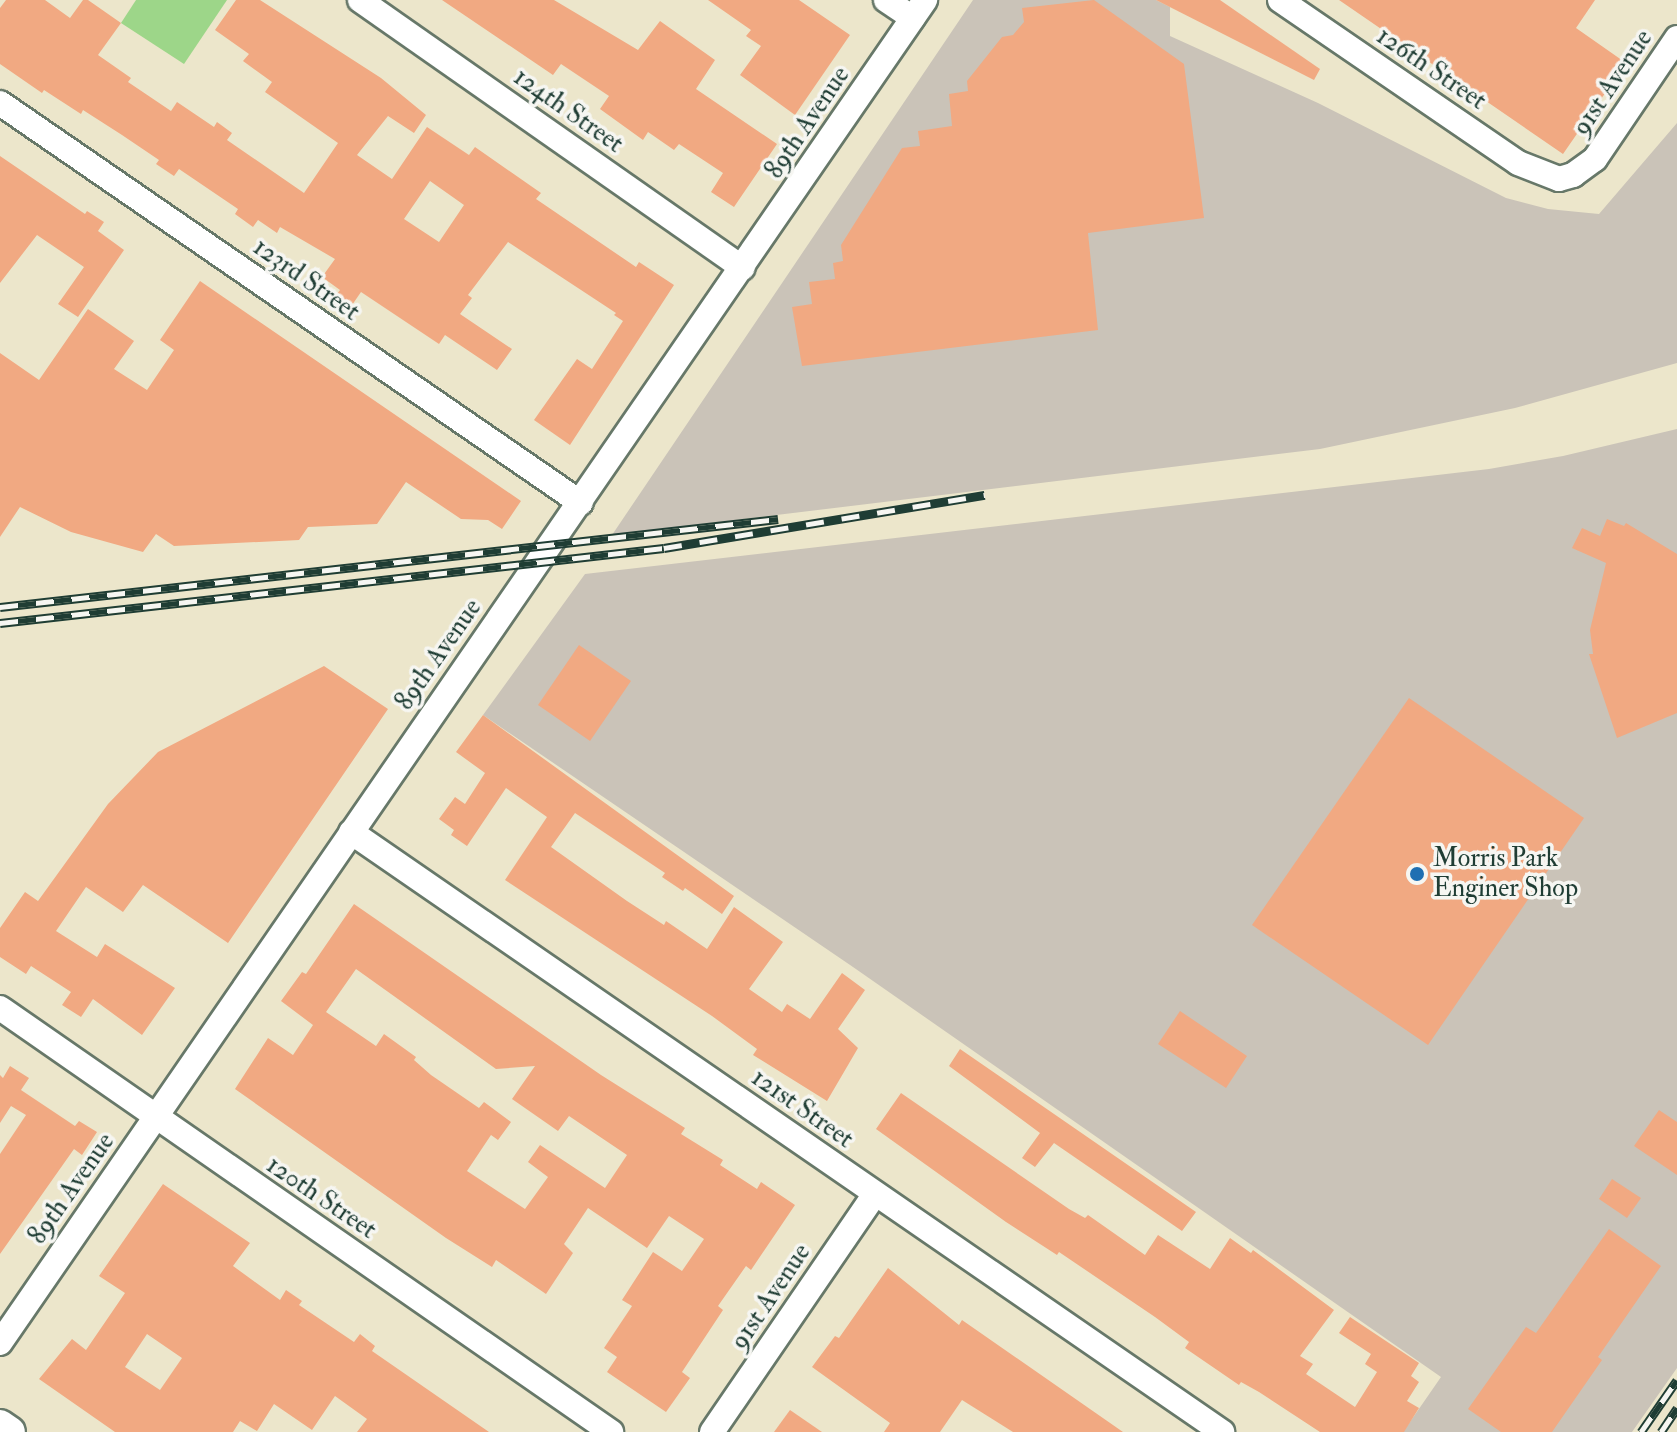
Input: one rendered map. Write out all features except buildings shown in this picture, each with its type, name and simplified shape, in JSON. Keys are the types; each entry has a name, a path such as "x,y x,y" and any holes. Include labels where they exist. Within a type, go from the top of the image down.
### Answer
{"street":[{"name":"124th Street","path":"360,0 743,268"},
{"path":"886,0 919,9"},
{"name":"126th Street","path":"1280,0 1518,163 1552,178"},
{"name":"89th Avenue","path":"0,1343 919,9"},
{"name":"91st Avenue","path":"1552,178 1573,175 1595,159 1677,38"},
{"name":"123rd Street","path":"0,103 581,503"},
{"name":"121st Street","path":"351,832 1222,1432"},
{"name":"120th Street","path":"0,1008 155,1119 611,1432"},
{"name":"91st Avenue","path":"712,1432 875,1194"},
{"path":"0,1425 10,1432"}],"shaded area":[{"path":"973,0 1156,0 1170,7 1170,36 1318,103 1506,198 1548,209 1599,214 1677,123 1677,363 1515,408 1320,449 612,535"},
{"path":"1677,429 1677,1368 1632,1432 1403,1432 1441,1377 853,967 483,715 585,574 1489,469 1563,456"}],"green space":[{"path":"136,0 227,0 184,64 121,23"}],"railway":[{"path":"0,623 664,548 985,495"},
{"path":"0,607 778,519"},
{"path":"1641,1432 1677,1380"},
{"path":"1661,1432 1677,1408"}],"place":[{"name":"Morris Park Enginer Shop","path":"1417,874"}]}
